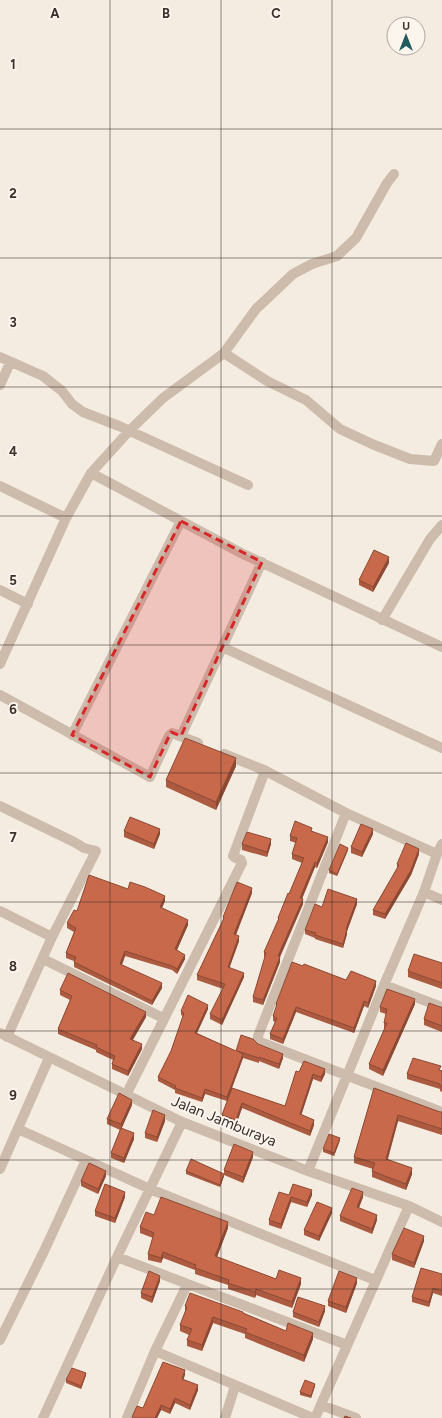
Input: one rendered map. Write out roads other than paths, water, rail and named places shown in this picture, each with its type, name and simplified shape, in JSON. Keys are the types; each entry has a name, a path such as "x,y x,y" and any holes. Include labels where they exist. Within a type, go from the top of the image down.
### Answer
{"street":[{"path":"0,664 66,518 91,473 129,430 163,398 224,353 256,308 294,274 312,264 337,256 356,238 387,183 394,174"},
{"path":"224,353 267,381 306,400 340,429 372,444 410,459 438,464 442,444"},
{"path":"0,357 10,363 43,376 82,412 129,430 248,485"},
{"path":"0,385 10,363"},
{"path":"91,473 262,562 382,620 442,647"},
{"path":"0,486 66,518"},
{"path":"72,735 181,521"},
{"path":"382,620 430,539 442,525"},
{"path":"181,736 262,562"},
{"path":"0,590 28,604"},
{"path":"222,647 442,748"},
{"path":"0,695 150,777 169,736 172,733 265,771 346,813 437,854"},
{"path":"126,1095 242,863 241,860 233,856 265,771"},
{"path":"0,806 84,848 96,851 3,1035"},
{"path":"346,813 258,1036 258,1040 442,1112"},
{"path":"308,1171 384,985 424,892 442,844"},
{"path":"424,892 442,900"},
{"path":"0,911 52,937"},
{"path":"43,958 164,1018"},
{"path":"384,985 442,1007"},
{"name":"Jalan Jamburaya","path":"3,1035 182,1122 308,1171 409,1206 442,1222"},
{"path":"0,1169 49,1058"},
{"path":"43,1418 116,1257 182,1122"},
{"path":"18,1129 150,1189 375,1280"},
{"path":"0,1340 45,1249 86,1160"},
{"path":"155,1351 314,1418 409,1206"},
{"path":"116,1257 347,1345"},
{"path":"127,1418 155,1351 187,1285"},
{"path":"225,1418 235,1386"},
{"path":"320,1405 356,1418"}]}
